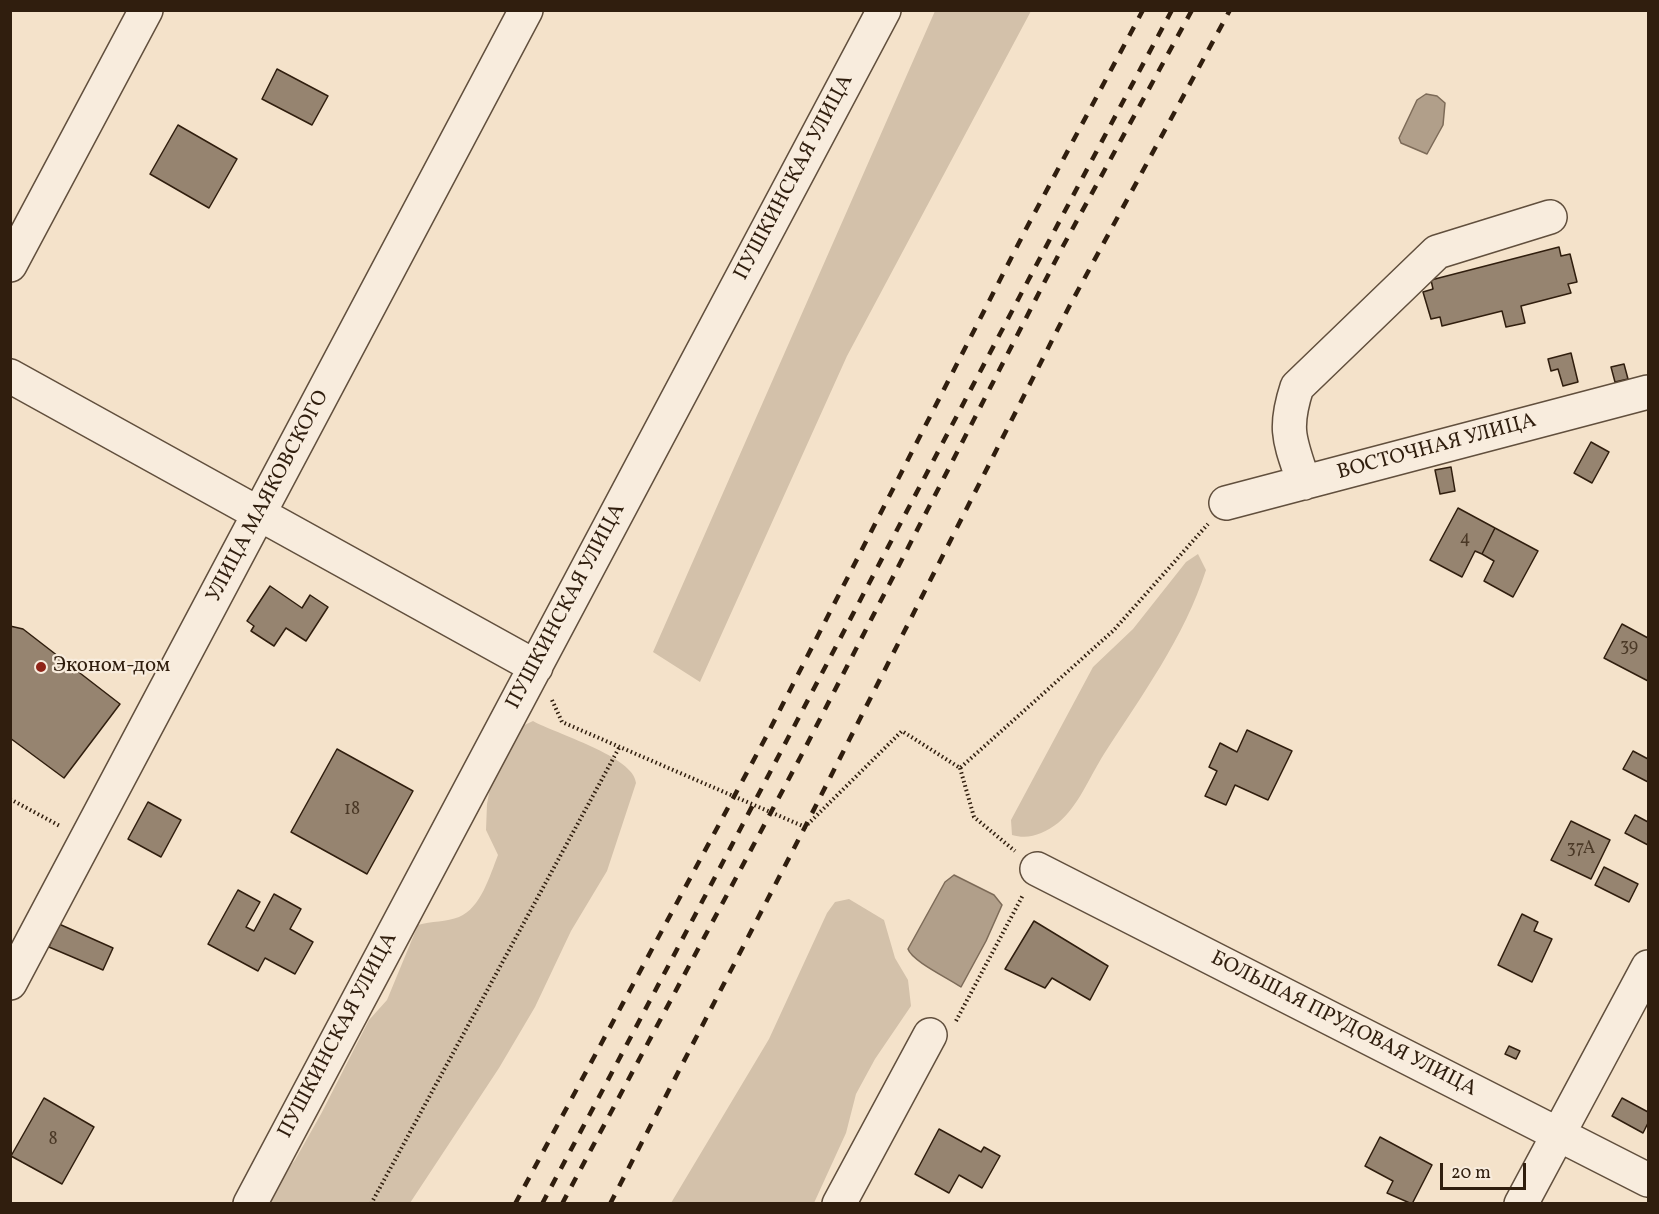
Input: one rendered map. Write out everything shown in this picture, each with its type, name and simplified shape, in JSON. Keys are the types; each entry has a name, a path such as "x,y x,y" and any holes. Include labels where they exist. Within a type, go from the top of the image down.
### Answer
{"street":[{"path":"10,265 146,10"},
{"name":"УЛИЦА МАЯКОВСКОГО","path":"10,983 87,840 154,702 260,514 526,10"},
{"name":"ПУШКИНСКАЯ УЛИЦА","path":"250,1203 884,10"},
{"path":"1304,483 1291,442 1287,416 1297,387 1437,252 1550,218"},
{"path":"10,376 536,666"},
{"name":"ВОСТОЧНАЯ УЛИЦА","path":"1226,503 1648,392"},
{"name":"БОЛЬШАЯ ПРУДОВАЯ УЛИЦА","path":"1037,869 1648,1180"},
{"path":"1521,1203 1648,967"},
{"path":"839,1203 930,1035"}],"path":[{"path":"960,768 1113,631 1226,503"},
{"path":"536,666 562,722 805,827 902,731 960,768 974,817 1037,869 953,1025 930,1035"},
{"path":"371,1203 620,746"},
{"path":"10,799 87,840"}],"shaded area":[{"path":"935,11 1031,11 847,356 700,682 653,652"},
{"path":"1426,94 1437,96 1445,103 1443,125 1427,154 1401,143 1399,138 1417,100"},
{"path":"1198,554 1206,570 1186,619 1161,665 1104,754 1078,800 1058,823 1047,830 1030,836 1012,835 1011,820 1093,667 1133,629 1186,562"},
{"path":"533,721 609,755 632,773 636,783 607,871 571,931 535,1007 499,1068 410,1203 272,1203 271,1191 295,1160 369,1020 387,1000 418,925 449,920 467,913 484,890 498,855 486,830 487,804 492,777 516,729"},
{"path":"954,875 994,895 1002,905 961,987 916,959 908,949 945,882"},
{"path":"849,899 884,920 895,958 908,980 911,1006 875,1059 856,1094 846,1133 814,1203 671,1203 769,1039 827,913 835,902"}],"building":[{"path":"277,69 328,96 312,125 262,99"},
{"path":"178,125 237,159 209,208 150,174"},
{"path":"1559,247 1561,256 1570,254 1577,282 1568,284 1571,293 1521,306 1525,323 1506,327 1502,311 1442,326 1440,317 1431,319 1423,292 1433,289 1431,280"},
{"path":"1571,353 1578,382 1563,386 1558,369 1551,371 1548,359"},
{"path":"1624,364 1628,379 1615,382 1611,367"},
{"path":"1591,442 1609,452 1592,483 1574,473"},
{"path":"1451,467 1455,491 1440,494 1435,470"},
{"path":"1458,508 1495,528 1482,554 1475,551 1462,577 1430,560"},
{"path":"1495,528 1538,551 1513,597 1484,581 1494,561 1482,554"},
{"path":"270,586 302,608 310,595 328,607 306,641 286,628 274,646 251,631 254,626 247,621"},
{"path":"1622,624 1648,638 1648,681 1604,658"},
{"name":"Эконом-дом","path":"10,626 23,629 120,704 64,778 10,738"},
{"path":"1247,730 1292,751 1268,800 1235,785 1226,805 1205,796 1217,771 1209,767 1220,743 1237,752"},
{"path":"337,749 413,791 367,874 291,832"},
{"path":"1633,751 1648,759 1648,782 1623,769"},
{"path":"148,802 181,820 161,857 128,839"},
{"path":"1635,815 1648,822 1648,845 1625,833"},
{"path":"1571,821 1610,840 1591,879 1551,860"},
{"path":"1604,867 1638,884 1629,902 1595,885"},
{"path":"238,890 260,902 246,927 254,931 274,894 301,909 290,929 313,942 295,974 265,958 258,971 208,944"},
{"path":"1522,914 1538,922 1534,931 1552,939 1532,982 1498,965"},
{"path":"1034,921 1108,966 1090,1000 1052,978 1045,988 1005,969"},
{"path":"59,924 113,948 103,970 49,947"},
{"path":"1509,1046 1520,1051 1516,1059 1505,1054"},
{"path":"44,1098 94,1127 62,1184 11,1156"},
{"path":"1622,1098 1648,1112 1648,1123 1643,1133 1612,1116"},
{"path":"939,1129 981,1152 984,1147 1000,1156 982,1188 959,1175 949,1193 915,1174"},
{"path":"1380,1137 1432,1165 1412,1204 1387,1193 1393,1181 1365,1166"}],"railway":[{"path":"515,1204 766,737 1026,229 1143,10"},
{"path":"542,1204 1172,10"},
{"path":"562,1204 801,756 1062,248 1192,10"},
{"path":"610,1204 805,827 1070,305 1230,10"}],"place":[{"name":"Эконом-дом","path":"41,667"}]}
